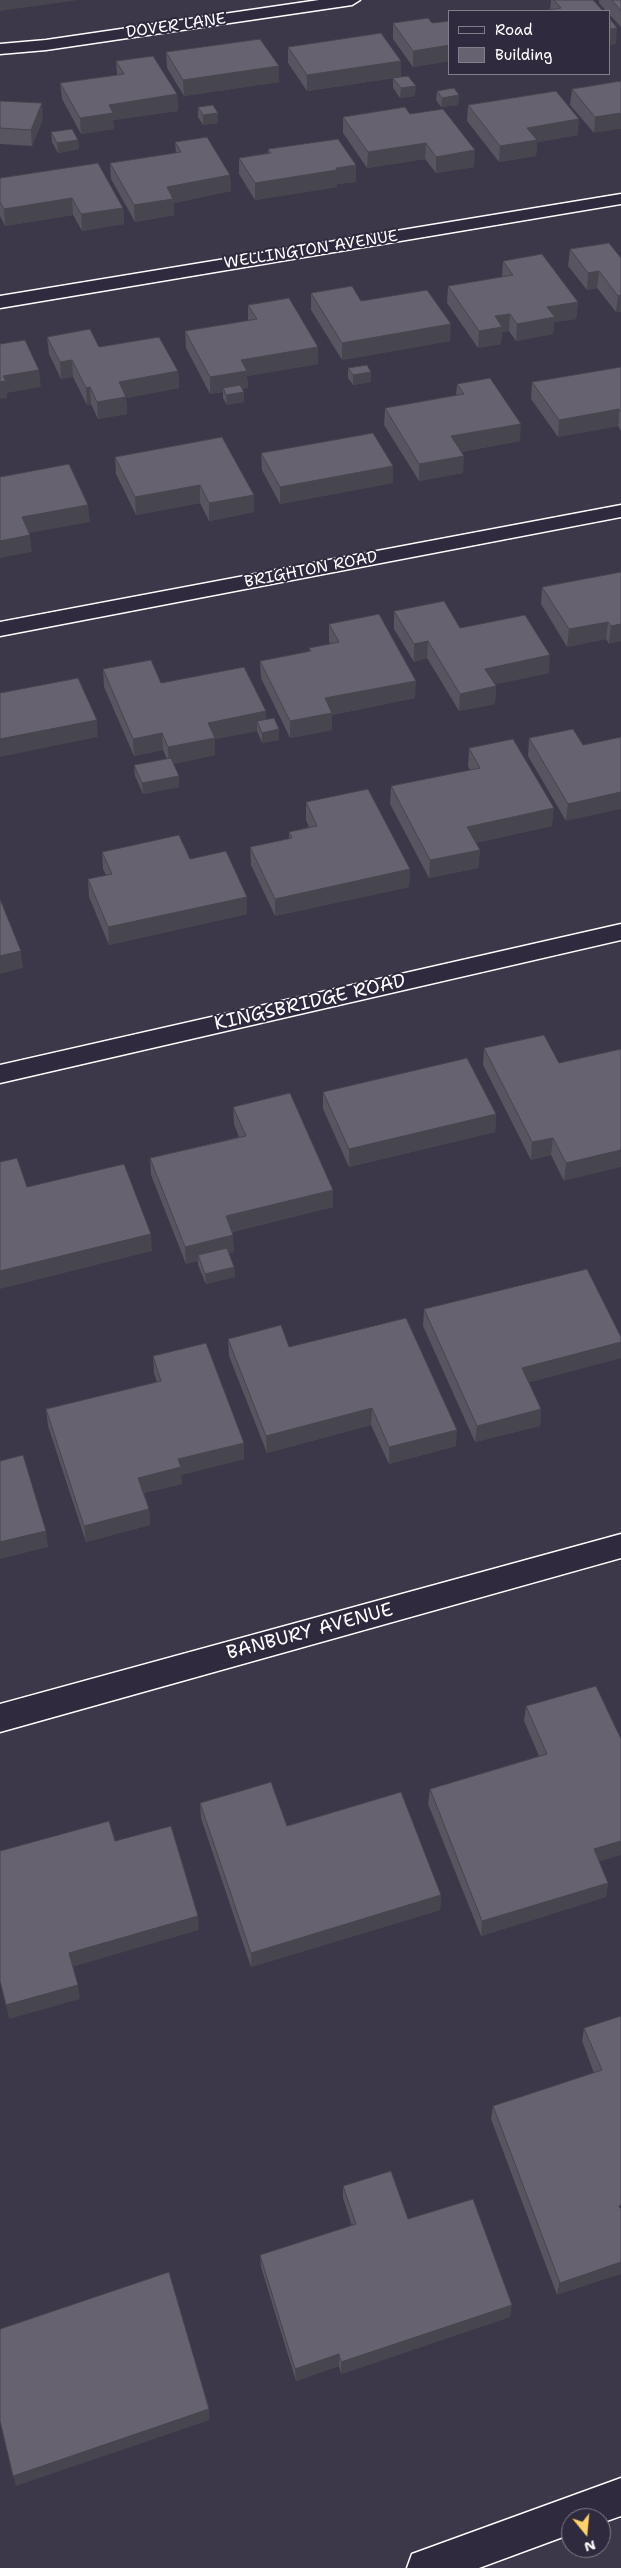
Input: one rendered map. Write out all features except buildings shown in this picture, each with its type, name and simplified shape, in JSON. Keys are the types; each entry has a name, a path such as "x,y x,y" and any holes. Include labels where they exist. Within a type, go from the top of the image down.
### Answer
{"street":[{"name":"DOVER LANE","path":"0,49 46,45 352,0"},
{"name":"WELLINGTON AVENUE","path":"0,302 621,199"},
{"name":"BRIGHTON ROAD","path":"0,630 621,511"},
{"name":"KINGSBRIDGE ROAD","path":"0,1074 621,932"},
{"name":"BANBURY AVENUE","path":"0,1718 621,1546"},
{"path":"426,2568 621,2497"}]}
